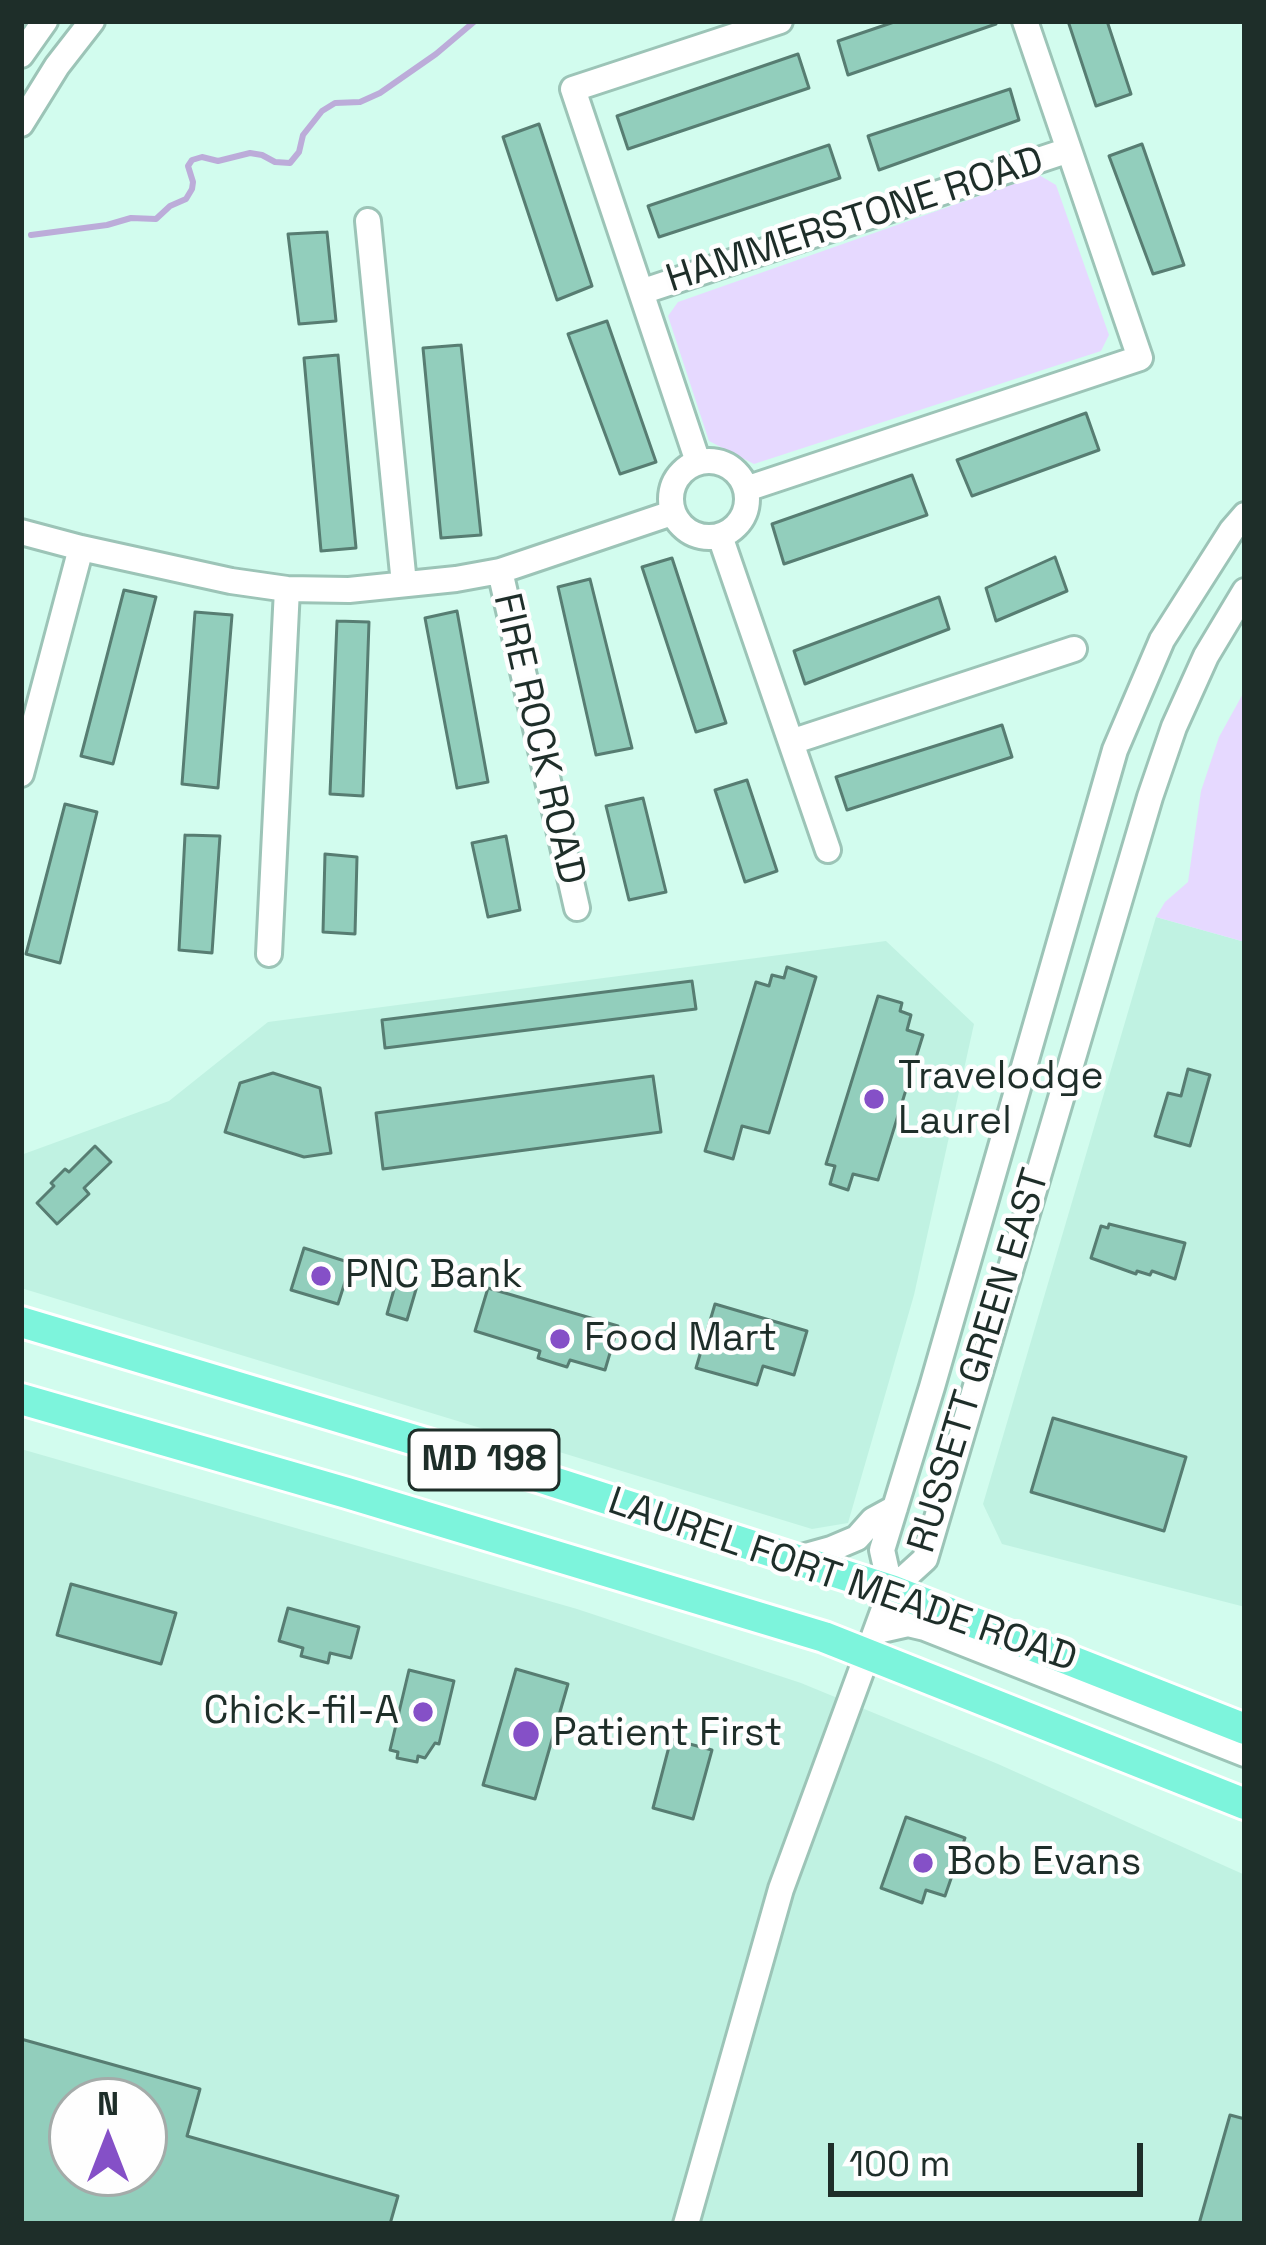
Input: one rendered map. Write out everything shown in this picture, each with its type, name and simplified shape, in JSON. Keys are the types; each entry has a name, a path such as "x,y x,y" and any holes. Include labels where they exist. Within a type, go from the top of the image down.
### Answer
{"main road":[{"name":"LAUREL FORT MEADE ROAD","path":"21,1322 536,1476 891,1590 1245,1729"},
{"name":"LAUREL FORT MEADE ROAD","path":"21,1399 824,1637 873,1643 1245,1804"}],"street":[{"path":"21,55 44,21"},
{"path":"21,124 92,21"},
{"path":"698,462 573,89 780,21"},
{"path":"746,489 1140,358 1025,21"},
{"name":"HAMMERSTONE ROAD","path":"641,292 1069,149"},
{"path":"368,220 404,584"},
{"path":"710,460 733,469 746,489 745,512 739,523 720,536 697,536 678,523 673,513 672,488 686,467 698,462 710,460"},
{"path":"21,532 231,581 287,589 349,590 500,571 673,513"},
{"name":"RUSSETT GREEN EAST","path":"1245,515 1162,640 1115,750 882,1550 891,1590 925,1559 1150,797 1206,656 1245,590"},
{"path":"720,536 827,850"},
{"path":"21,774 81,548"},
{"name":"FIRE ROCK ROAD","path":"500,571 577,908"},
{"path":"269,954 287,589"},
{"path":"790,742 1074,649"},
{"path":"795,1559 857,1538 873,1520 896,1508"},
{"path":"686,2224 781,1889 891,1590"},
{"path":"873,1643 908,1624 925,1628 1245,1754"}],"shaded area":[{"path":"1039,175 1056,185 1109,335 1101,351 754,464 709,441 668,316 678,302"},
{"path":"1245,690 1245,942 1156,917 1188,882 1201,791 1219,737"},
{"path":"1156,917 1245,942 1245,1607 1002,1544 983,1504"},
{"path":"886,941 974,1024 914,1295 848,1523 812,1529 21,1288 21,1155 169,1101 268,1022"},
{"path":"21,1449 577,1609 801,1683 998,1764 1245,1875 1245,2224 21,2224"}],"building":[{"path":"897,21 996,24 848,75 838,41"},
{"path":"1068,21 1107,21 1131,94 1096,106"},
{"path":"798,54 809,88 628,149 617,116"},
{"path":"1010,89 1019,120 879,170 868,136"},
{"path":"539,124 592,286 557,300 503,137"},
{"path":"1142,144 1184,265 1153,274 1109,156"},
{"path":"829,145 840,178 659,237 648,206"},
{"path":"327,232 336,321 299,324 288,234"},
{"path":"607,321 656,462 620,474 568,334"},
{"path":"461,345 481,535 441,538 423,348"},
{"path":"338,355 356,548 321,551 304,358"},
{"path":"1086,413 1099,450 972,496 957,460"},
{"path":"912,475 927,515 784,564 772,524"},
{"path":"1055,557 1067,591 996,621 986,588"},
{"path":"672,558 726,723 696,732 642,567"},
{"path":"590,579 632,748 596,755 558,587"},
{"path":"124,590 156,597 113,764 81,756"},
{"path":"939,597 949,629 805,684 794,651"},
{"path":"457,611 488,782 457,788 425,618"},
{"path":"195,612 232,615 218,788 182,784"},
{"path":"337,621 369,622 363,796 330,794"},
{"path":"1002,725 1012,757 847,810 836,777"},
{"path":"747,780 777,871 745,882 715,790"},
{"path":"643,798 666,892 629,900 606,806"},
{"path":"65,804 97,812 60,963 26,954"},
{"path":"185,835 220,836 212,953 179,950"},
{"path":"506,836 520,910 488,917 472,843"},
{"path":"325,854 357,857 355,934 323,932"},
{"path":"787,967 816,977 769,1133 742,1126 733,1159 705,1151 756,982 769,986 772,975 784,978"},
{"path":"692,981 696,1009 385,1048 382,1020"},
{"name":"Travelodge Laurel","path":"878,996 902,1003 900,1011 911,1015 907,1030 923,1035 878,1180 853,1174 848,1190 830,1184 835,1166 826,1164"},
{"path":"1188,1069 1210,1075 1190,1146 1155,1136 1168,1093 1181,1096"},
{"path":"273,1073 320,1088 331,1153 304,1157 225,1132 240,1083"},
{"path":"653,1076 661,1132 383,1169 376,1113"},
{"path":"95,1146 111,1162 84,1188 89,1194 57,1224 37,1203 65,1169 69,1172"},
{"path":"1109,1224 1185,1243 1175,1279 1152,1271 1136,1274 1091,1258 1101,1226 1108,1228"},
{"name":"PNC Bank","path":"304,1248 351,1263 338,1304 291,1290"},
{"path":"397,1279 417,1286 407,1320 387,1314"},
{"path":"488,1288 618,1326 605,1370 570,1360 567,1367 538,1358 540,1351 475,1331"},
{"path":"715,1304 807,1331 794,1375 763,1366 757,1385 696,1368"},
{"path":"1053,1418 1186,1457 1164,1531 1031,1492"},
{"path":"71,1584 176,1613 161,1664 57,1635"},
{"path":"288,1608 359,1627 351,1658 330,1653 328,1663 301,1656 303,1648 279,1641"},
{"name":"Patient First","path":"516,1669 568,1684 535,1799 483,1785"},
{"name":"Chick-fil-A","path":"409,1670 454,1681 439,1744 425,1758 418,1756 417,1762 397,1758 398,1752 390,1750"},
{"path":"671,1739 712,1750 693,1819 653,1808"},
{"name":"Bob Evans","path":"906,1817 965,1838 945,1896 926,1890 922,1903 881,1888"},
{"path":"21,2039 157,2077 48,2077 48,2197 168,2197 168,2080 200,2089 187,2136 398,2196 390,2224 21,2224"},
{"path":"1230,2115 1245,2119 1245,2224 1199,2224"}],"waterway":[{"path":"31,235 131,218 156,219 186,199 193,182 188,166 202,157 218,161 250,153 290,163 303,135 322,111 335,103 360,102 380,93 475,21"}],"place":[{"name":"Travelodge Laurel","path":"874,1099"},
{"name":"PNC Bank","path":"321,1276"},
{"name":"Food Mart","path":"560,1339"},
{"name":"Chick-fil-A","path":"423,1712"},
{"name":"Patient First","path":"526,1734"},
{"name":"Bob Evans","path":"923,1863"}]}
